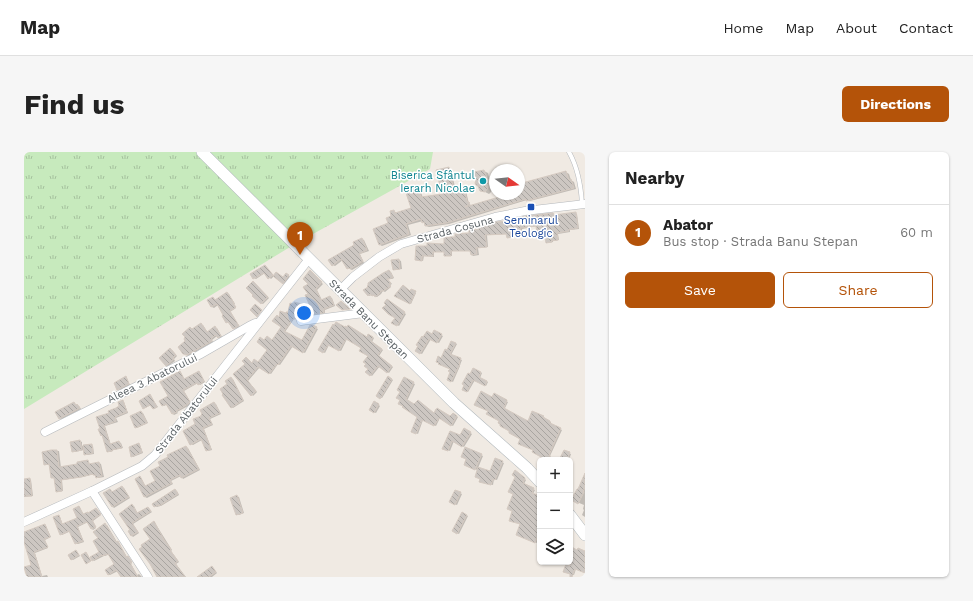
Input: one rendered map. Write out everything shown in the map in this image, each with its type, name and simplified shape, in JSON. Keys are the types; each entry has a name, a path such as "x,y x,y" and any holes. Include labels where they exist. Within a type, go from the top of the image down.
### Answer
{"main road":[{"name":"Strada Banu Stepan","path":"202,152 454,403 527,468 537,479"},
{"path":"573,519 585,535"}],"street":[{"name":"Strada Coșuna","path":"340,290 379,257 400,244 495,217 583,204"},
{"name":"Strada Abatorului","path":"24,522 142,466 155,455 309,259"},
{"path":"301,321 364,313"},
{"name":"Aleea 3 Abatorului","path":"45,432 199,355 251,325 258,323"},
{"path":"92,491 148,577"}],"lane":[{"path":"569,152 574,160 581,188 583,204"}],"green space":[{"path":"24,152 433,152 430,169 295,244 24,409"}],"building":[{"path":"449,167 454,191 464,188 467,201 470,203 465,207 489,200 523,200 446,223 425,226 421,219 406,224 409,234 379,245 373,229 388,223 386,218 391,216 390,211 394,210 395,213 411,208 405,190 417,186 421,197 442,194 436,170"},
{"name":"Biserica Sfântul Ierarh Nicolae","path":"484,170 489,180 488,188 485,192 480,191 476,185 474,172"},
{"path":"566,171 574,188 526,201 525,182"},
{"path":"576,212 578,228 557,233 558,240 551,241 552,242 546,243 544,232 537,233 536,226 520,228 521,232 512,234 513,237 507,238 506,234 485,235 487,247 476,248 477,254 471,255 470,251 451,251 451,256 444,256 444,252 433,252 433,256 422,256 422,261 415,260 416,246 427,246 427,243 444,244 444,237 455,237 455,234 469,233 469,230 479,229 478,227 496,222 522,219 522,217 526,216 553,213 554,215"},
{"path":"362,238 367,250 359,254 363,261 350,269 347,269 341,259 332,266 328,260 354,245 353,242"},
{"path":"399,259 400,269 393,270 391,260"},
{"path":"265,265 273,275 268,279 264,273 253,279 250,274"},
{"path":"310,270 322,282 316,289 321,300 330,296 334,305 324,309 324,313 300,316 293,319 284,331 302,340 310,325 317,327 303,353 291,346 278,365 277,364 269,374 258,367 247,380 256,391 251,396 233,374 245,364 242,361 246,357 252,363 254,359 258,362 267,350 257,342 260,337 264,340 267,336 272,340 281,327 272,321 277,315 279,317 280,311 286,313 288,312 290,303 294,304 294,302 310,306 305,295 308,294 303,287 308,284 303,279"},
{"path":"389,270 393,277 387,279 391,283 389,284 391,286 381,291 375,297 374,295 372,296 370,294 368,296 363,290 368,287 368,283"},
{"path":"276,272 283,277 286,273 289,275 283,284 273,276"},
{"path":"253,281 268,297 261,304 246,288"},
{"path":"403,285 410,291 411,289 416,291 410,304 394,296"},
{"path":"227,292 236,307 230,311 239,326 233,329 228,322 226,323 217,304 211,307 207,300 213,297 215,300"},
{"path":"387,299 405,312 397,326 391,323 395,318 382,308 386,305 384,303"},
{"path":"341,301 350,309 342,310 336,305"},
{"path":"255,304 262,310 257,317 250,310"},
{"path":"336,322 345,327 348,325 367,337 368,334 373,337 371,341 382,349 378,355 392,366 387,373 378,366 370,376 365,372 368,369 364,366 366,364 363,362 368,356 359,351 361,348 346,339 339,351 328,345 323,353 318,350 333,324 334,325"},
{"path":"201,323 207,332 215,326 221,336 218,338 215,335 211,339 212,341 187,355 183,354 178,347 185,341 185,337 182,334 190,327 192,329"},
{"path":"434,330 442,334 437,343 429,339 420,354 415,351 418,346 416,345 422,336 423,337 427,331 432,334"},
{"path":"451,341 456,343 450,354 461,358 460,364 451,382 447,380 450,372 448,371 450,369 436,362 438,356 441,358 445,349 447,350"},
{"path":"170,348 176,355 173,358 174,359 166,366 159,358"},
{"path":"473,368 481,372 479,377 487,381 485,386 473,380 467,392 462,390 464,385 462,384 468,373 470,374"},
{"path":"180,371 184,379 199,371 204,381 198,385 197,383 183,390 190,402 172,414 166,404 162,406 159,401 168,396 160,382"},
{"path":"126,376 129,384 117,390 114,383"},
{"path":"388,376 392,379 380,399 376,396"},
{"path":"231,377 243,400 231,408 222,395 223,394 220,389 227,384 225,381"},
{"path":"404,377 414,382 406,399 414,404 418,400 434,413 437,408 450,416 453,413 457,416 451,426 439,418 434,426 422,420 416,434 411,432 417,417 398,404 400,400 396,398 400,392 397,390"},
{"path":"481,391 492,397 494,393 507,400 504,408 528,421 532,411 544,416 543,417 550,421 550,423 561,428 549,457 541,457 532,452 533,450 518,444 520,439 500,426 498,423 499,421 486,414 488,411 474,405"},
{"path":"150,394 157,407 153,409 150,405 143,409 139,401"},
{"path":"123,400 127,412 115,417 116,421 104,426 110,444 119,441 122,448 107,452 102,435 101,436 98,429 100,429 96,417 109,413 108,411 119,406 118,402"},
{"path":"374,401 379,404 374,413 369,410"},
{"path":"74,402 80,408 59,419 55,412"},
{"path":"214,402 220,413 209,418 212,424 203,428 211,449 206,451 201,439 190,445 183,431 195,424 193,419 201,416 202,414 200,410"},
{"path":"141,411 147,423 135,428 130,416"},
{"path":"464,428 471,432 462,447 452,441 448,451 442,449 450,431 460,435"},
{"path":"80,440 82,450 72,452 70,442"},
{"path":"139,443 142,452 131,457 129,447"},
{"path":"92,444 93,453 84,455 83,445"},
{"path":"186,446 199,469 181,478 180,475 170,480 172,483 144,497 135,479 140,476 145,486 155,481 150,471 160,466 158,462 168,457 167,455"},
{"path":"465,447 482,454 475,470 464,465 466,459 461,457"},
{"path":"57,450 59,467 77,464 77,462 88,460 89,464 99,462 102,476 96,478 93,474 61,480 62,491 56,492 54,478 51,478 49,464 44,465 42,452"},
{"path":"564,450 570,452 568,457 560,457"},
{"path":"495,458 503,461 495,480 493,479 491,485 479,482 480,479 475,477 478,467 490,471"},
{"path":"515,470 525,478 523,483 534,488 532,493 537,495 537,538 535,543 516,535 520,524 509,521 512,511 507,509 513,494 508,492 515,477 512,475"},
{"path":"585,473 584,492 578,504 573,501 573,496"},
{"path":"30,478 32,496 24,496 24,479"},
{"path":"122,486 129,497 112,507 103,493 110,489 112,492"},
{"path":"175,489 178,494 159,506 154,507 152,504"},
{"path":"455,490 461,492 455,505 449,502"},
{"path":"237,495 243,513 236,515 230,498"},
{"path":"132,504 137,513 148,507 151,511 132,523 138,532 131,536 128,531 130,530 119,514"},
{"path":"79,506 83,514 96,508 101,514 92,520 96,527 91,529 87,522 77,526 83,541 75,544 69,531 60,535 53,517 59,515 62,524 77,518 73,509"},
{"path":"462,512 467,515 457,534 452,531"},
{"path":"154,521 164,540 171,549 170,550 178,561 175,563 185,577 157,577 139,549 142,547 141,545 150,539 143,529"},
{"path":"105,523 116,542 118,541 126,557 128,556 132,562 130,563 138,577 121,577 116,570 108,575 105,570 114,564 108,554 102,555 92,561 90,557 99,552 93,541 98,538 93,532"},
{"path":"45,524 50,537 44,539 48,547 34,552 42,577 27,577 24,567 31,565 24,542 24,532"},
{"path":"573,548 585,551 585,573 575,569 572,577 570,577 570,574 563,572 566,565 573,565"},
{"path":"76,550 79,555 71,560 68,555"},
{"path":"86,552 91,561 86,564 81,555"},
{"path":"212,566 216,572 209,577 197,577"}],"place":[{"name":"Biserica Sfântul Ierarh Nicolae","path":"483,181"},
{"name":"Seminarul Teologic","path":"531,207"},
{"name":"Abator","path":"300,255"}]}
